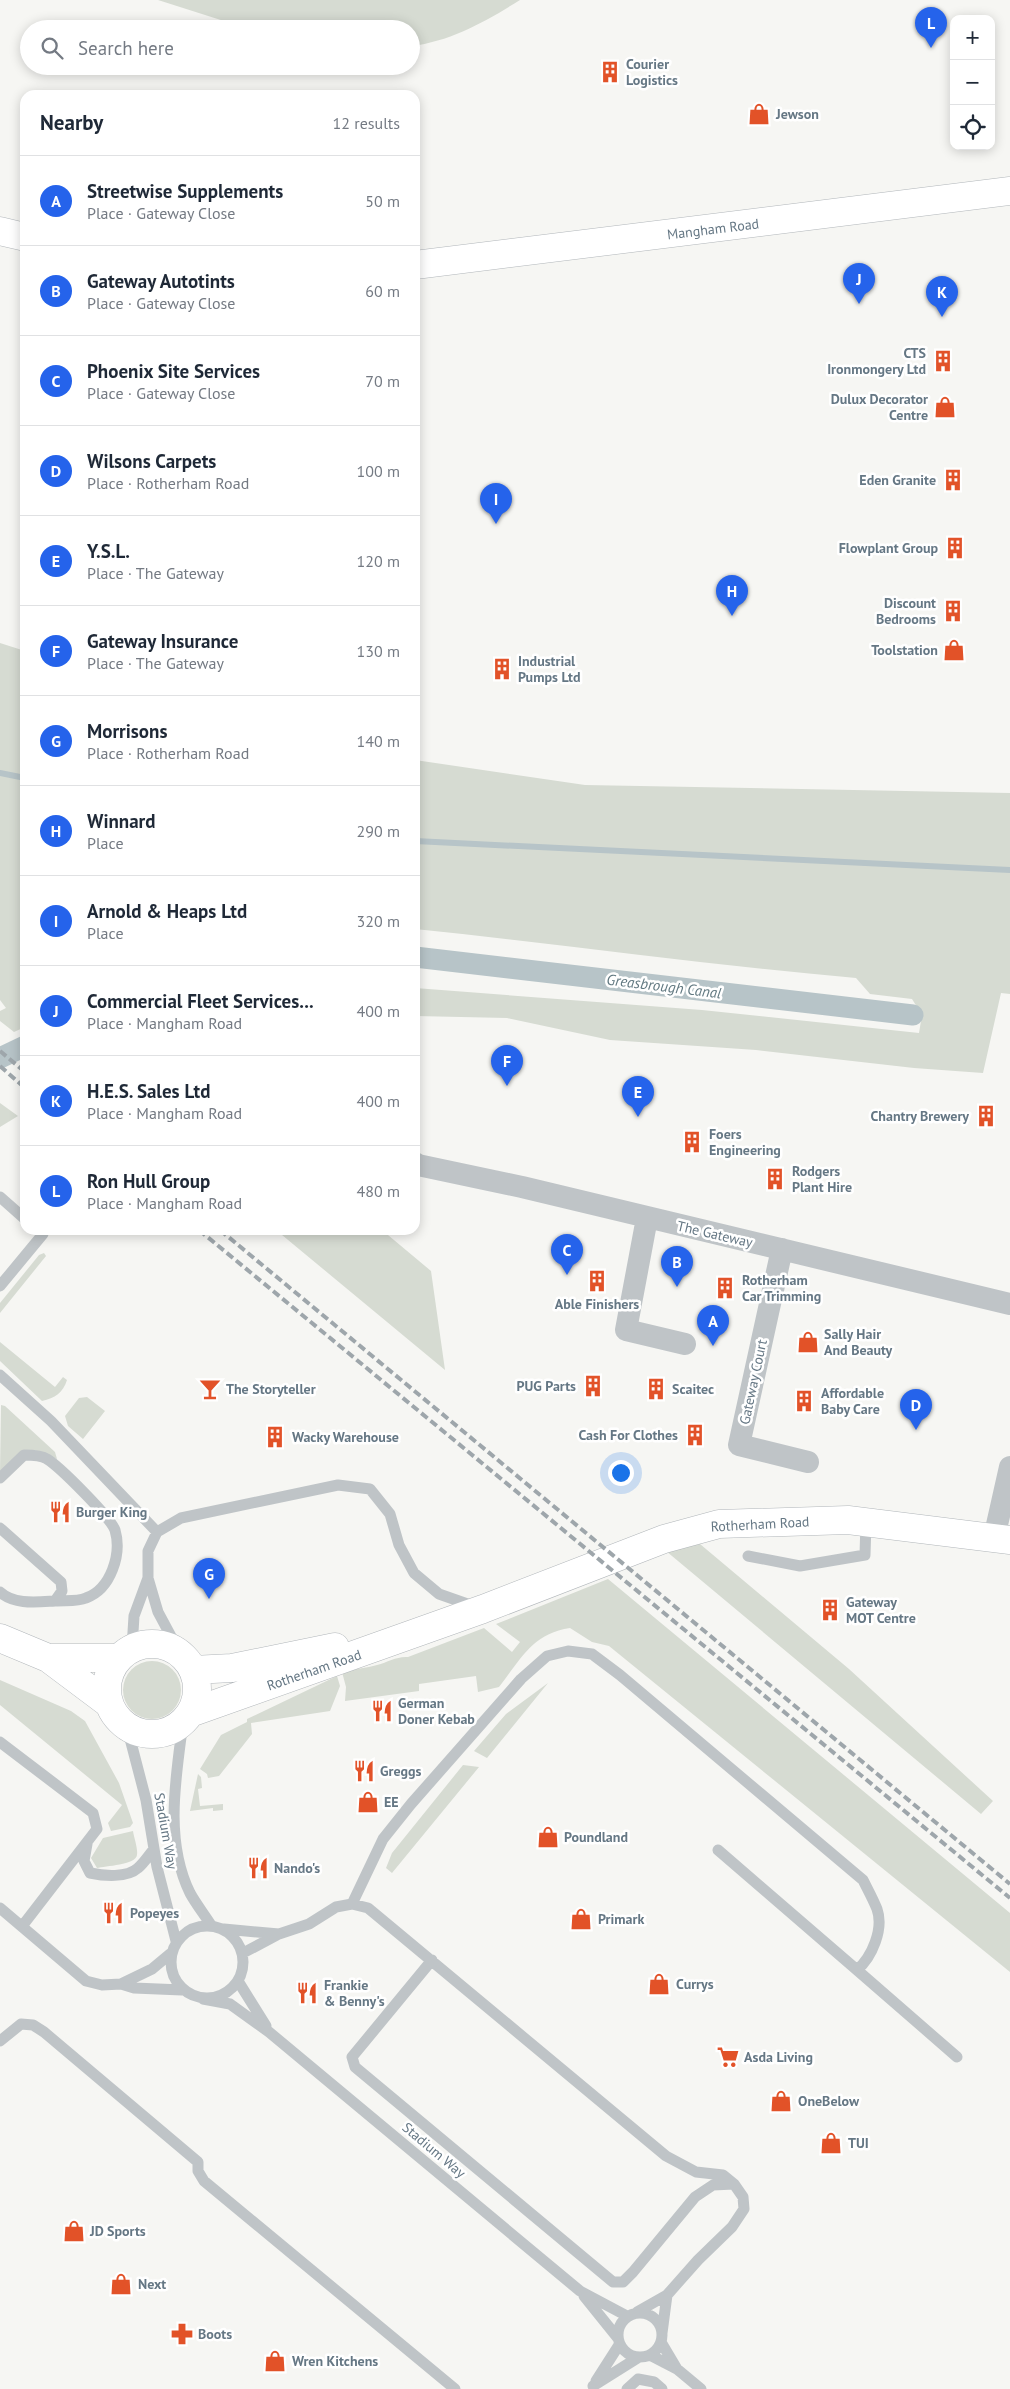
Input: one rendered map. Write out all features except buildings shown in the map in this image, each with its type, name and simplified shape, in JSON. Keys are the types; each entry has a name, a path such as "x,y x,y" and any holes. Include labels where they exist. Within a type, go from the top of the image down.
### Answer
{"main road":[{"name":"Mangham Road","path":"420,264 1010,191"},
{"path":"0,230 20,236"},
{"name":"Rotherham Road","path":"0,1638 48,1658 108,1703 112,1712 127,1727 141,1733 156,1734 170,1730 187,1717 483,1609 664,1539 696,1529 719,1524 848,1520 1002,1539"},
{"name":"Rotherham Road","path":"48,1658 125,1653 144,1644 156,1644 169,1647 186,1662 232,1668 437,1626"},
{"path":"108,1703 106,1687 110,1672 125,1653"},
{"path":"186,1662 197,1685 196,1699 187,1717"}],"street":[{"name":"The Gateway","path":"420,1165 522,1187 1010,1304"},
{"path":"647,1218 626,1330 685,1344"},
{"name":"Gateway Court","path":"782,1249 739,1446 808,1462"},
{"path":"1002,1539 1010,1466"}],"lane":[{"path":"0,1197 20,1215"},
{"path":"0,1286 41,1235"},
{"path":"2,1381 51,1421 157,1532"},
{"path":"0,1478 24,1455 46,1458 89,1498 114,1528 118,1546 110,1576 98,1590 86,1598 27,1602 6,1597 0,1592"},
{"path":"186,1662 158,1612 148,1578 148,1551 157,1532 181,1518 338,1485 370,1490 390,1514 400,1545 414,1573 439,1594 483,1609"},
{"path":"748,1556 800,1566 865,1556 866,1522"},
{"path":"0,1528 61,1582 62,1591 55,1601"},
{"path":"125,1653 134,1616 148,1578"},
{"path":"352,1904 384,1839 411,1804 521,1679 547,1656 568,1651 592,1654 620,1675 863,1880 878,1912 876,1942 866,1962 857,1970"},
{"name":"Stadium Way","path":"187,1717 174,1789 178,1855 190,1892 211,1925"},
{"name":"Stadium Way","path":"127,1727 146,1800 154,1849 176,1941"},
{"path":"0,1742 93,1813 97,1829 23,1925"},
{"path":"88,1840 84,1861 90,1873 97,1874 131,1873 139,1868 154,1849"},
{"path":"718,1850 957,2057"},
{"path":"243,1953 279,1934 309,1924 336,1907 352,1904 368,1908 666,2156 696,2172 723,2175 734,2184 743,2197 744,2209 732,2227 698,2260 668,2295 632,2314 619,2326 618,2341 591,2388"},
{"path":"0,1908 23,1925 86,1981 102,1985 121,1984 134,1988 182,1990 203,1999 226,1993 238,1981 242,1971 243,1953 235,1938 224,1929"},
{"path":"121,1984 152,1969 170,1954 176,1941 190,1929 211,1925 224,1929 279,1934"},
{"path":"170,1954 172,1974 182,1990"},
{"path":"432,1960 352,2057 355,2067 613,2282 623,2282 633,2272 695,2197 713,2185 734,2184"},
{"name":"Stadium Way","path":"238,1981 269,2032"},
{"name":"Stadium Way","path":"203,1999 230,2004 269,2032 580,2291 618,2341"},
{"path":"0,2041 21,2024 33,2025 44,2032 198,2162 198,2171 204,2181 455,2389"},
{"name":"Stadium Way","path":"580,2291 632,2314"},
{"path":"591,2388 644,2356 661,2337 668,2295"},
{"path":"632,2314 652,2317 660,2325 661,2337 677,2369"},
{"path":"618,2341 624,2351 644,2356 677,2369 701,2389"},
{"path":"627,2389 638,2379 654,2382 662,2389"}],"shaded area":[{"path":"158,0 520,0 455,35 420,44 420,20 221,20"},
{"path":"0,643 20,649 20,1029 14,1032 0,1021 0,1011 6,1008 0,1000"},
{"path":"420,761 585,785 1010,793 1010,994 1001,993 983,1073 914,1068 756,1050 610,1040 507,1018 420,1016 420,988 702,1010 919,1033 922,1015 912,999 870,994 856,978 420,930"},
{"path":"0,1103 18,1116 0,1127"},
{"path":"282,1235 388,1235 431,1271 445,1370"},
{"path":"44,1253 46,1256 0,1313 0,1303 39,1255"},
{"path":"0,1342 55,1387 63,1377 67,1380 61,1392 42,1401 0,1361"},
{"path":"87,1397 105,1411 83,1439 68,1426 65,1416 79,1398"},
{"path":"1,1405 5,1406 55,1452 57,1459 34,1450 0,1472"},
{"path":"700,1544 849,1669 993,1801 981,1814 666,1551"},
{"path":"608,1579 1010,1913 1010,1972 609,1646 592,1642 570,1628 546,1636 528,1649 499,1687 478,1692 476,1676 419,1684 419,1691 345,1701 346,1687 342,1672 373,1666 400,1657 408,1657 484,1628 512,1652 520,1642 496,1624"},
{"path":"152,1661 168,1666 176,1674 181,1690 176,1706 168,1714 152,1719 136,1714 128,1706 123,1690 128,1674 136,1666"},
{"path":"337,1676 340,1686 330,1711 251,1723 252,1734 219,1776 208,1778 207,1774 200,1769 221,1735 247,1722 247,1719"},
{"path":"0,1680 71,1711 85,1721 119,1783 133,1823 130,1827 111,1831 108,1823 122,1805 0,1705"},
{"path":"548,1683 487,1758 474,1751 506,1714"},
{"path":"463,1765 479,1767 392,1873 386,1868 392,1853"},
{"path":"198,1774 201,1777 202,1788 198,1789 200,1806 223,1804 223,1810 213,1811 213,1808 190,1811"},
{"path":"133,1831 137,1849 135,1858 126,1863 97,1868 91,1858 103,1838"}],"waterway":[{"path":"0,773 20,777"},
{"path":"420,841 1010,870"},
{"name":"Greasbrough Canal","path":"420,958 913,1015"},
{"name":"Greasbrough Canal","path":"0,1058 20,1048"}],"railway":[{"path":"0,1051 20,1068"},
{"path":"0,1066 20,1084"},
{"path":"205,1235 1010,1898"},
{"path":"226,1235 1010,1884"}],"place":[{"name":"Ron Hull Group","path":"931,48"},
{"name":"Courier Logistics","path":"610,72"},
{"name":"Jewson","path":"759,114"},
{"name":"Commercial Fleet Services...","path":"859,304"},
{"name":"H.E.S. Sales Ltd","path":"942,317"},
{"name":"CTS Ironmongery Ltd","path":"943,361"},
{"name":"Dulux Decorator Centre","path":"945,407"},
{"name":"Eden Granite","path":"953,480"},
{"name":"Arnold & Heaps Ltd","path":"496,524"},
{"name":"Flowplant Group","path":"955,548"},
{"name":"Discount Bedrooms","path":"953,611"},
{"name":"Winnard","path":"732,616"},
{"name":"Toolstation","path":"954,650"},
{"name":"Industrial Pumps Ltd","path":"502,669"},
{"name":"Gateway Insurance","path":"507,1086"},
{"name":"Chantry Brewery","path":"986,1116"},
{"name":"Y.S.L.","path":"638,1117"},
{"name":"Foers Engineering","path":"692,1142"},
{"name":"Rodgers Plant Hire","path":"775,1179"},
{"name":"Phoenix Site Services","path":"567,1275"},
{"name":"Able Finishers","path":"597,1281"},
{"name":"Gateway Autotints","path":"677,1287"},
{"name":"Rotherham Car Trimming","path":"725,1288"},
{"name":"Sally Hair And Beauty","path":"808,1342"},
{"name":"Streetwise Supplements","path":"713,1346"},
{"name":"PUG Parts","path":"593,1386"},
{"name":"The Storyteller","path":"210,1389"},
{"name":"Scaitec","path":"656,1389"},
{"name":"Affordable Baby Care","path":"804,1401"},
{"name":"Wilsons Carpets","path":"916,1430"},
{"name":"Cash For Clothes","path":"695,1435"},
{"name":"Wacky Warehouse","path":"275,1437"},
{"name":"Burger King","path":"60,1512"},
{"name":"Morrisons","path":"209,1599"},
{"name":"Gateway MOT Centre","path":"830,1610"},
{"name":"German Doner Kebab","path":"382,1711"},
{"name":"Greggs","path":"364,1771"},
{"name":"EE","path":"368,1802"},
{"name":"Poundland","path":"548,1837"},
{"name":"Nando's","path":"258,1868"},
{"name":"Popeyes","path":"113,1913"},
{"name":"Primark","path":"581,1919"},
{"name":"Currys","path":"659,1984"},
{"name":"Frankie & Benny's","path":"307,1993"},
{"name":"Asda Living","path":"728,2057"},
{"name":"OneBelow","path":"781,2101"},
{"name":"TUI","path":"831,2143"},
{"name":"JD Sports","path":"74,2231"},
{"name":"Next","path":"121,2284"},
{"name":"Boots","path":"182,2334"},
{"name":"Wren Kitchens","path":"275,2361"}]}
